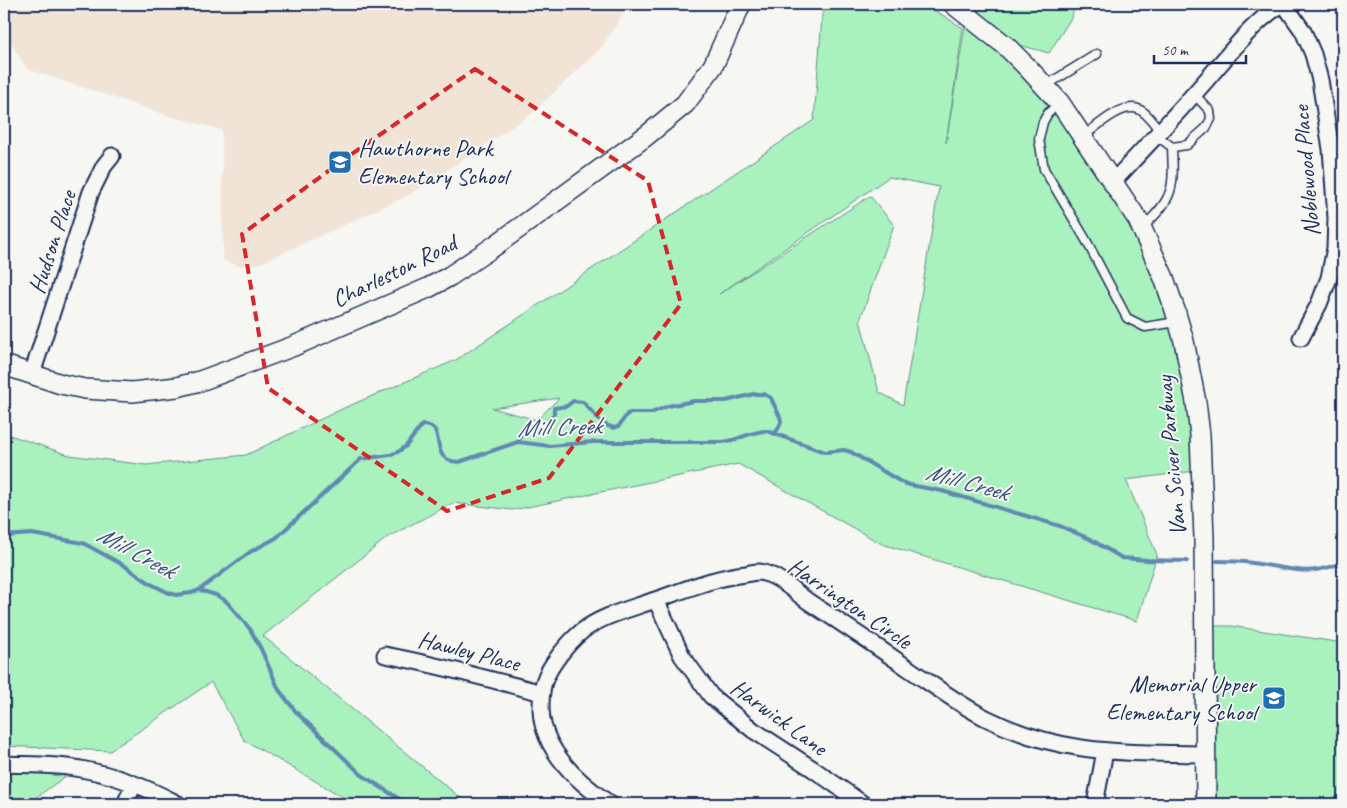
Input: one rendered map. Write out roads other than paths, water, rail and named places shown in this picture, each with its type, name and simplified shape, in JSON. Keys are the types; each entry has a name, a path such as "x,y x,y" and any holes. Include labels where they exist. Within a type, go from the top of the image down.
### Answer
{"street":[{"name":"Charleston Road","path":"4,365 62,384 85,389 132,392 178,387 200,381 294,346 428,288 450,276 492,247 653,131 685,104 713,66 741,4"},
{"name":"Van Sciver Parkway","path":"953,4 1006,46 1060,103 1084,136 1142,228 1164,278 1179,322 1196,402 1200,435 1204,538 1206,804"},
{"path":"1113,182 1194,94 1241,39 1264,16 1283,4"},
{"name":"Noblewood Place","path":"1283,4 1306,36 1320,80 1331,149 1336,218 1335,248 1329,278 1319,304 1301,338"},
{"name":"Hudson Place","path":"32,374 92,192 104,166 112,156"},
{"name":"Harrington Circle","path":"610,804 572,774 552,745 545,731 541,713 544,682 560,656 582,632 596,622 724,578 760,572 777,579 934,687 986,718 1022,734 1040,740 1105,751 1206,754"},
{"name":"Harwick Lane","path":"656,600 682,656 711,696 753,730 863,804"},
{"name":"Hawley Place","path":"385,655 445,667 490,681 542,693"},
{"path":"1095,804 1105,751"},
{"path":"4,764 80,768 134,784 158,793 178,804"},
{"path":"125,804 134,784"}],"lane":[{"path":"1045,86 1096,54"},
{"path":"1172,148 1187,145 1206,128 1211,119 1210,111 1194,94"},
{"path":"1060,103 1048,113 1043,122 1039,139 1044,169 1086,240 1127,318 1145,327 1179,322"},
{"path":"1084,136 1116,112 1128,108 1138,109 1148,116 1158,133 1172,148 1174,174 1169,197 1161,210 1142,228"}],"waterway":[{"path":"518,442 524,430 540,429 554,414 554,408 567,406 573,401 583,402 603,424 614,428 619,426 627,414 631,413 651,413 668,406 694,401 726,401 754,394 764,394 771,398 781,420 775,434"},
{"name":"Mill Creek","path":"4,536 32,534 83,543 167,592 176,595 191,593 199,590 250,552 276,538 361,459 398,452 406,446 422,425 430,426 435,430 443,456 449,460 459,462 518,442 550,446 592,442 722,442 767,431 825,452 844,450 851,452 901,482 910,485 942,491 1060,526 1090,539 1122,558 1187,561"},
{"name":"Mill Creek","path":"1217,561 1248,562 1292,570 1311,571 1331,567 1343,562"},
{"path":"199,590 216,595 226,601 250,629 279,690 297,713 362,775 407,804"}],"place":[{"name":"Hawthorne Park Elementary School","path":"340,162"},
{"name":"Memorial Upper Elementary School","path":"1274,698"}]}
